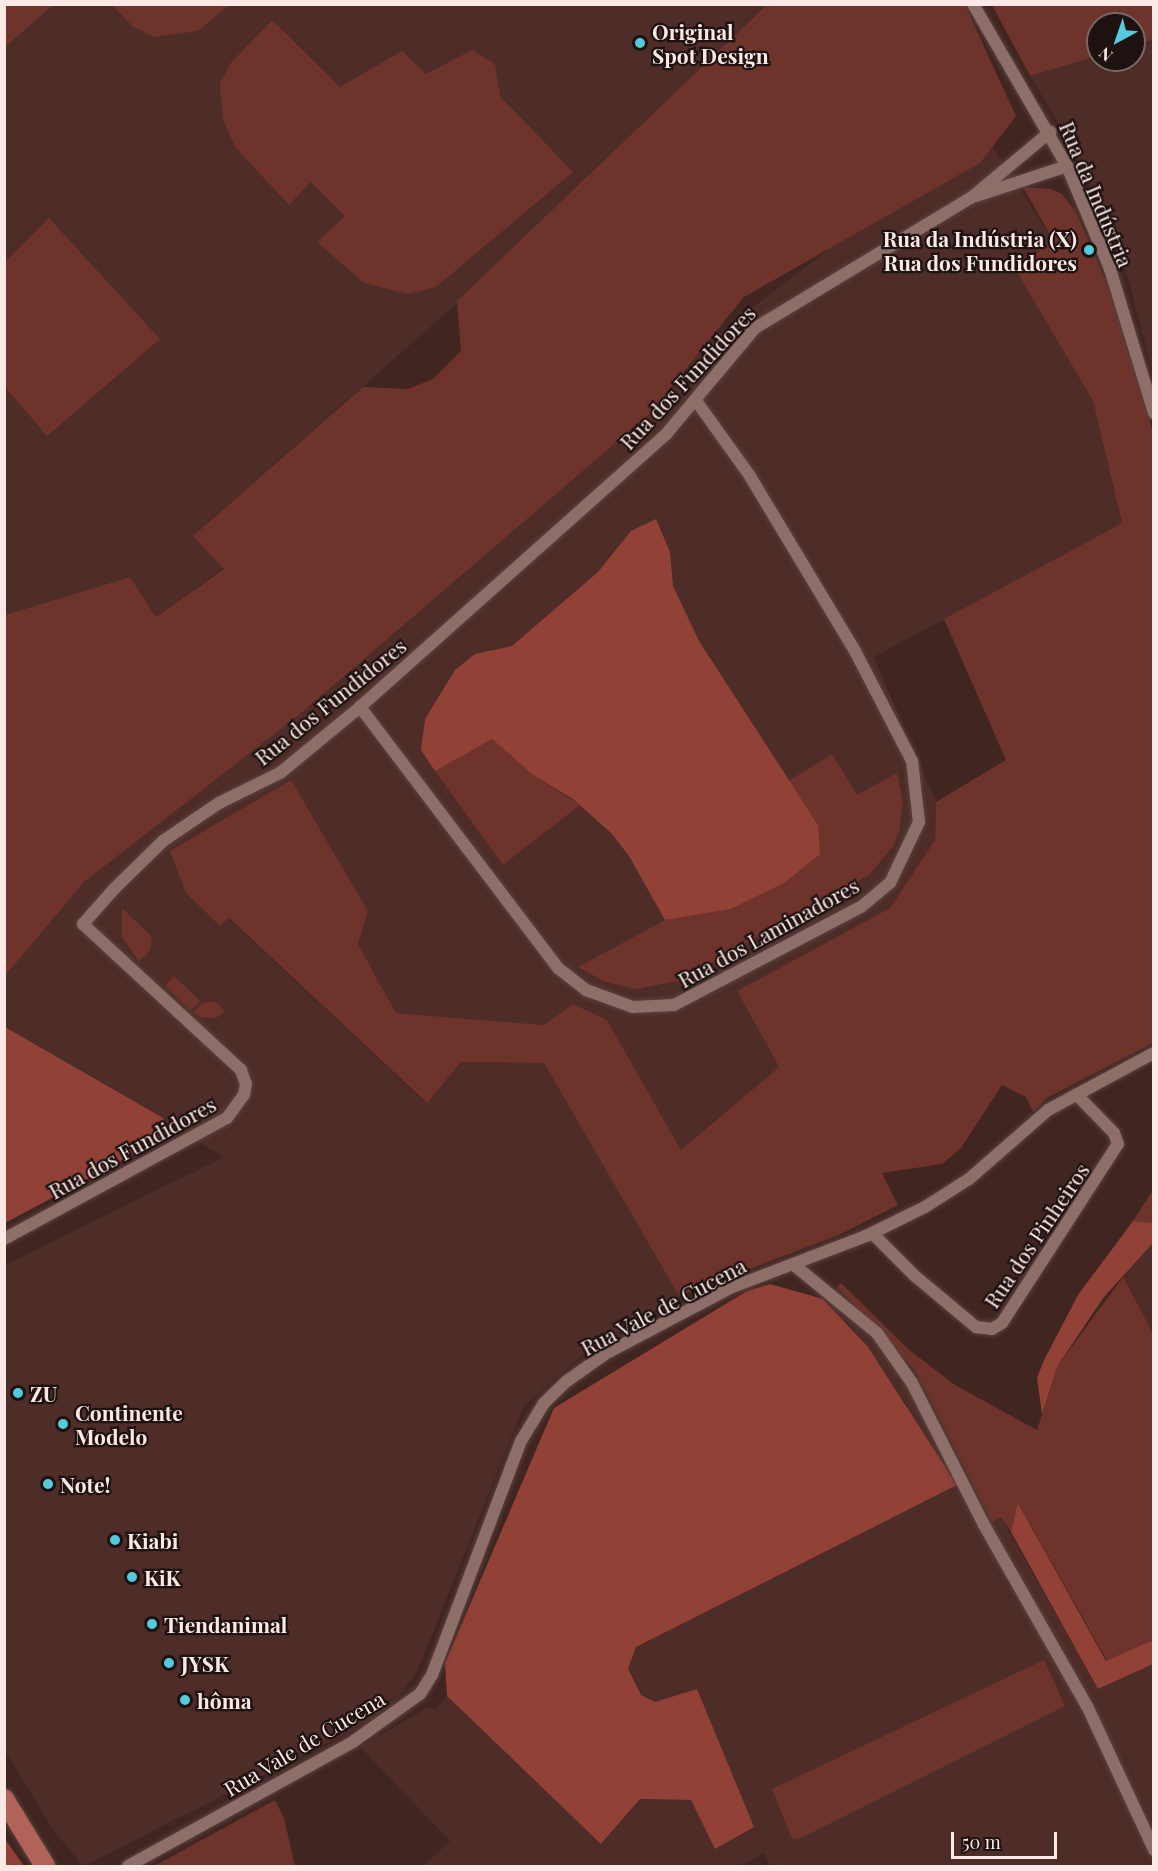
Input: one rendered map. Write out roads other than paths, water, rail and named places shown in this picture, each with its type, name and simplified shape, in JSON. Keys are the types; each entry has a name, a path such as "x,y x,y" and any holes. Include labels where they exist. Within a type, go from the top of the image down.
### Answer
{"main road":[{"path":"4,1799 45,1866"}],"street":[{"name":"Rua da Indústria","path":"973,4 1050,132 1067,166 1110,268 1154,413"},
{"name":"Rua dos Fundidores","path":"4,1239 227,1118 239,1107 246,1084 241,1070 83,924 163,841 219,803 280,773 360,707 591,502 697,402 755,328 972,197 1050,132"},
{"name":"Rua dos Fundidores","path":"972,197 1067,166"},
{"name":"Rua dos Laminadores","path":"360,707 558,968 586,990 633,1007 674,1005 861,908 890,883 919,822 912,761 855,651 750,476 697,402"},
{"name":"Rua Vale de Cucena","path":"128,1866 354,1741 420,1694 432,1675 521,1440 544,1403 567,1381 605,1354 730,1288 872,1233 969,1179 1048,1110 1154,1053"},
{"name":"Rua dos Pinheiros","path":"872,1233 915,1276 976,1327 992,1329 1002,1323 1118,1144 1114,1133 1076,1094"},
{"path":"794,1265 877,1333 912,1383 984,1525 1087,1706 1154,1850"}],"place":[{"name":"Original Spot Design","path":"640,43"},
{"name":"Rua da Indústria (X) Rua dos Fundidores","path":"1089,250"},
{"name":"ZU","path":"18,1393"},
{"name":"Continente Modelo","path":"63,1424"},
{"name":"Note!","path":"48,1484"},
{"name":"Kiabi","path":"115,1540"},
{"name":"KiK","path":"132,1577"},
{"name":"Tiendanimal","path":"152,1624"},
{"name":"JYSK","path":"169,1663"},
{"name":"hôma","path":"185,1700"}]}
